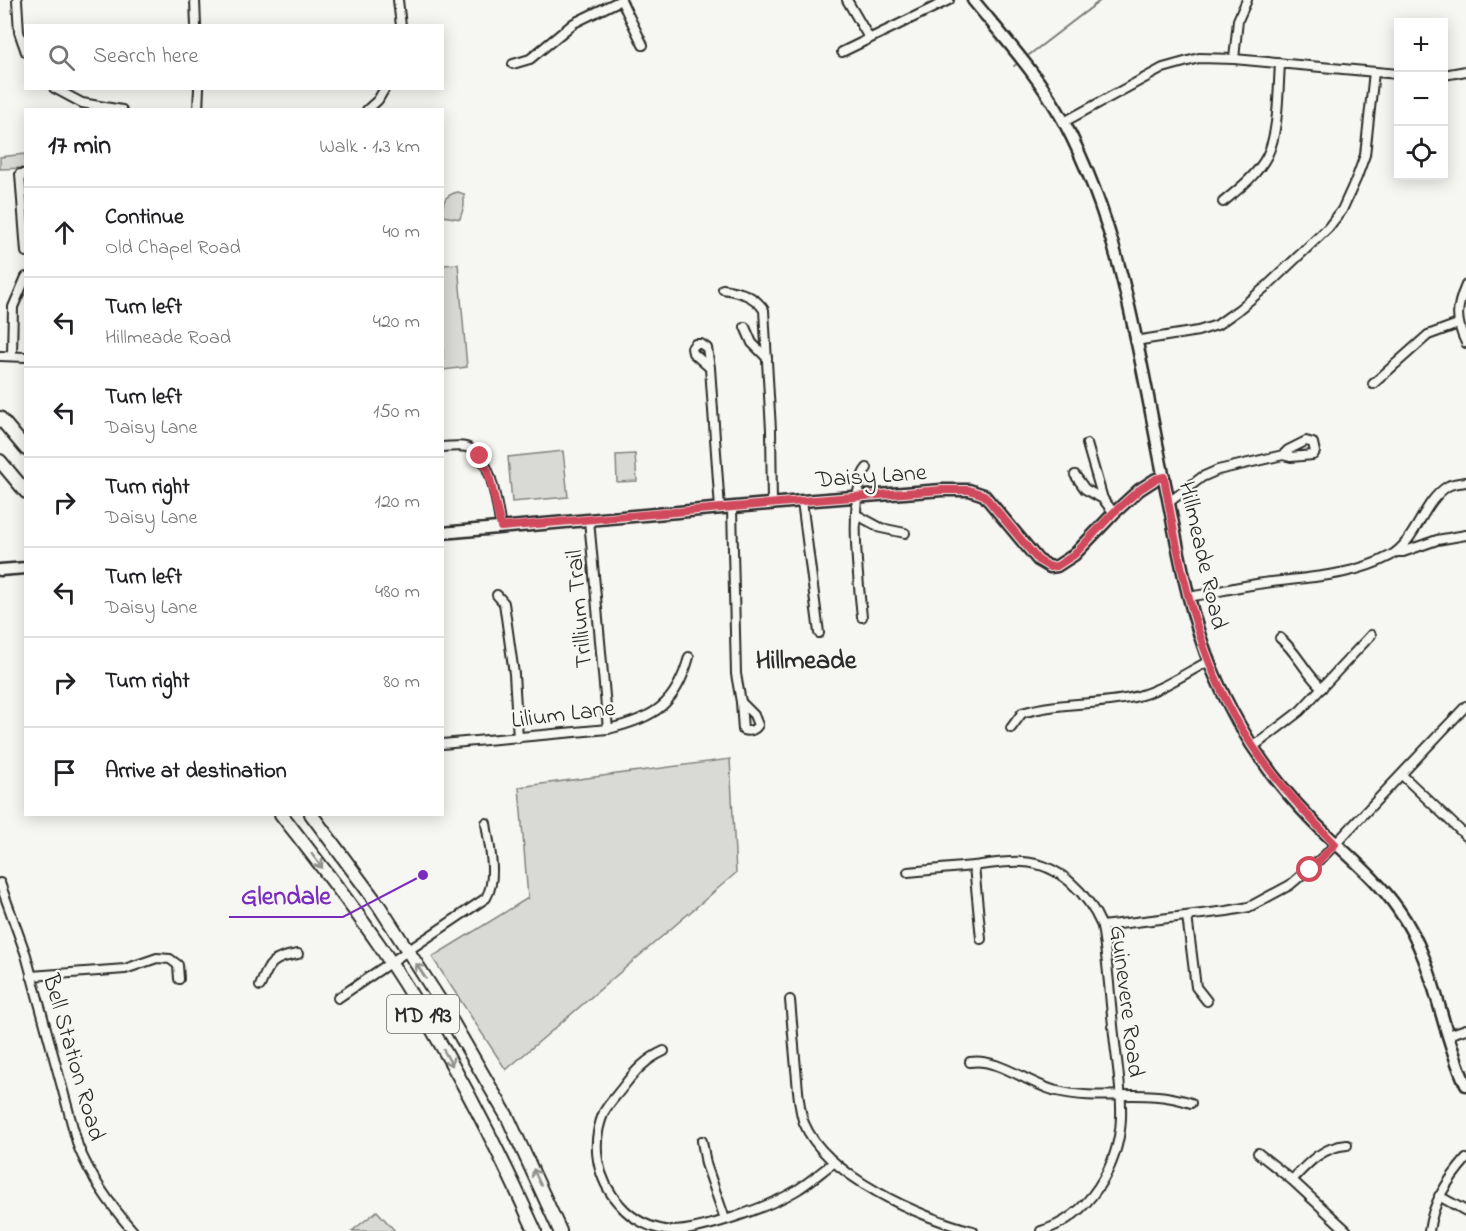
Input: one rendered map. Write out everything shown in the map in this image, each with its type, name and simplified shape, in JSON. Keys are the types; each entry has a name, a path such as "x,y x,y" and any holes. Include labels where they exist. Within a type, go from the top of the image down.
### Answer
{"main road":[{"path":"0,418 24,447"},
{"path":"0,461 24,490"},
{"name":"MD 193","path":"283,816 350,905 431,1027 481,1117 535,1231"},
{"name":"MD 193","path":"311,816 375,901 439,999 508,1118 560,1231"}],"street":[{"path":"16,0 19,32 24,46"},
{"path":"195,0 196,24"},
{"path":"398,0 401,24"},
{"path":"513,64 530,59 574,23 621,0 643,45"},
{"path":"847,0 868,38"},
{"path":"842,52 949,0"},
{"name":"Hillmeade Road","path":"973,0 1019,55 1064,122 1089,174 1104,215 1119,266 1136,341 1188,597 1209,661 1226,700 1253,747 1290,796 1335,844 1379,885 1406,921 1427,962 1453,1054 1466,1085"},
{"path":"1234,59 1239,20 1247,0"},
{"path":"1064,122 1169,65 1199,58 1234,59 1394,74"},
{"path":"1223,202 1260,168 1269,150 1274,132 1280,64"},
{"path":"1448,74 1466,71"},
{"path":"1136,341 1198,332 1217,325 1268,285 1328,228 1342,210 1358,177 1365,155 1374,72"},
{"path":"58,90 82,103 111,108"},
{"path":"198,108 199,90"},
{"path":"369,108 384,90"},
{"path":"24,174 20,174 24,226"},
{"path":"12,355 13,307 24,282"},
{"path":"1466,285 1457,312 1458,324 1466,343"},
{"path":"723,289 738,292 758,301 764,310 771,430 772,504"},
{"path":"1373,384 1428,335 1458,324"},
{"path":"745,327 752,343 766,358"},
{"path":"752,343 754,335 764,336"},
{"path":"0,356 24,357"},
{"path":"710,368 726,508 736,674 741,702"},
{"path":"1088,444 1104,500 1113,513"},
{"path":"444,447 466,447 476,452 484,460 501,527"},
{"path":"1168,503 1202,477 1218,470 1283,454"},
{"path":"861,617 856,547 857,515 863,473 867,468"},
{"path":"1075,475 1086,489 1104,500"},
{"name":"Daisy Lane","path":"444,533 802,501 951,490 978,491 984,495 1038,560 1050,567 1067,560 1113,513 1149,483 1164,477"},
{"path":"1188,597 1251,585 1309,579 1360,568 1402,547 1434,501 1449,485 1466,482"},
{"path":"802,501 819,633"},
{"path":"857,515 881,528 905,533"},
{"name":"Trillium Trail","path":"589,520 608,729"},
{"path":"1395,552 1403,552 1437,540 1466,535"},
{"path":"0,570 24,568"},
{"path":"497,595 504,603 514,674 518,738"},
{"path":"1253,747 1300,711 1371,635"},
{"path":"1280,638 1291,647 1311,678 1322,687"},
{"name":"Lilium Lane","path":"444,744 608,729 629,724 648,716 669,701 683,677 689,657"},
{"path":"1011,728 1022,713 1062,705 1139,695 1209,661"},
{"path":"1101,926 1245,908 1265,900 1300,878 1465,709"},
{"path":"1402,775 1466,836"},
{"path":"338,998 486,898 490,892 492,871 486,823"},
{"name":"Guinevere Road","path":"908,872 1024,862 1052,870 1072,883 1081,891 1095,911 1101,926 1120,1095 1121,1118 1118,1142 1102,1181 1082,1208 1062,1222 1043,1231"},
{"path":"974,866 981,939"},
{"name":"Bell Station Road","path":"0,883 20,934 82,1155 108,1200 133,1231"},
{"path":"1187,915 1196,987 1206,1001"},
{"path":"260,986 268,967 275,959 298,954"},
{"path":"31,976 125,969 149,960 163,958 170,959 178,965 179,979"},
{"path":"790,1000 798,1088 803,1117 813,1138 833,1163 874,1189 934,1219 973,1231"},
{"path":"1448,1035 1466,1029"},
{"path":"664,1051 645,1061 607,1107 598,1130 597,1160 607,1188 627,1213 652,1227 688,1231 725,1220 784,1197 833,1163"},
{"path":"969,1062 987,1063 1061,1092 1163,1095 1191,1103"},
{"path":"702,1141 706,1164 725,1220"},
{"path":"1292,1180 1321,1152 1332,1147 1347,1145"},
{"path":"1258,1153 1292,1180 1347,1231"},
{"path":"1429,1231 1431,1215 1439,1197 1451,1176 1466,1159"},
{"path":"1439,1197 1466,1211"}],"shaded area":[{"path":"24,154 24,168 0,169 0,157"},
{"path":"458,192 464,194 464,206 460,219 444,216 444,204 450,195"},
{"path":"458,264 467,367 444,370 444,265"},
{"path":"563,451 568,497 512,502 508,457"},
{"path":"635,454 637,481 617,482 616,455"},
{"path":"730,759 736,873 506,1070 432,957 528,898 519,787"},
{"path":"377,1211 395,1231 352,1231"}],"waterway":[{"path":"1029,55 1101,0"},
{"path":"1014,66 1018,63"}],"place":[{"name":"Glendale","path":"423,875"}],"district":[{"name":"Hillmeade","path":"806,659"}],"route":[{"path":"480,456 488,471 501,527 802,501 969,490 978,491 984,495 1038,560 1050,567 1062,564 1074,555 1113,513 1124,506 1139,490 1156,479 1164,477 1188,597 1199,634 1226,700 1265,765 1306,815 1335,844 1310,870"}]}
